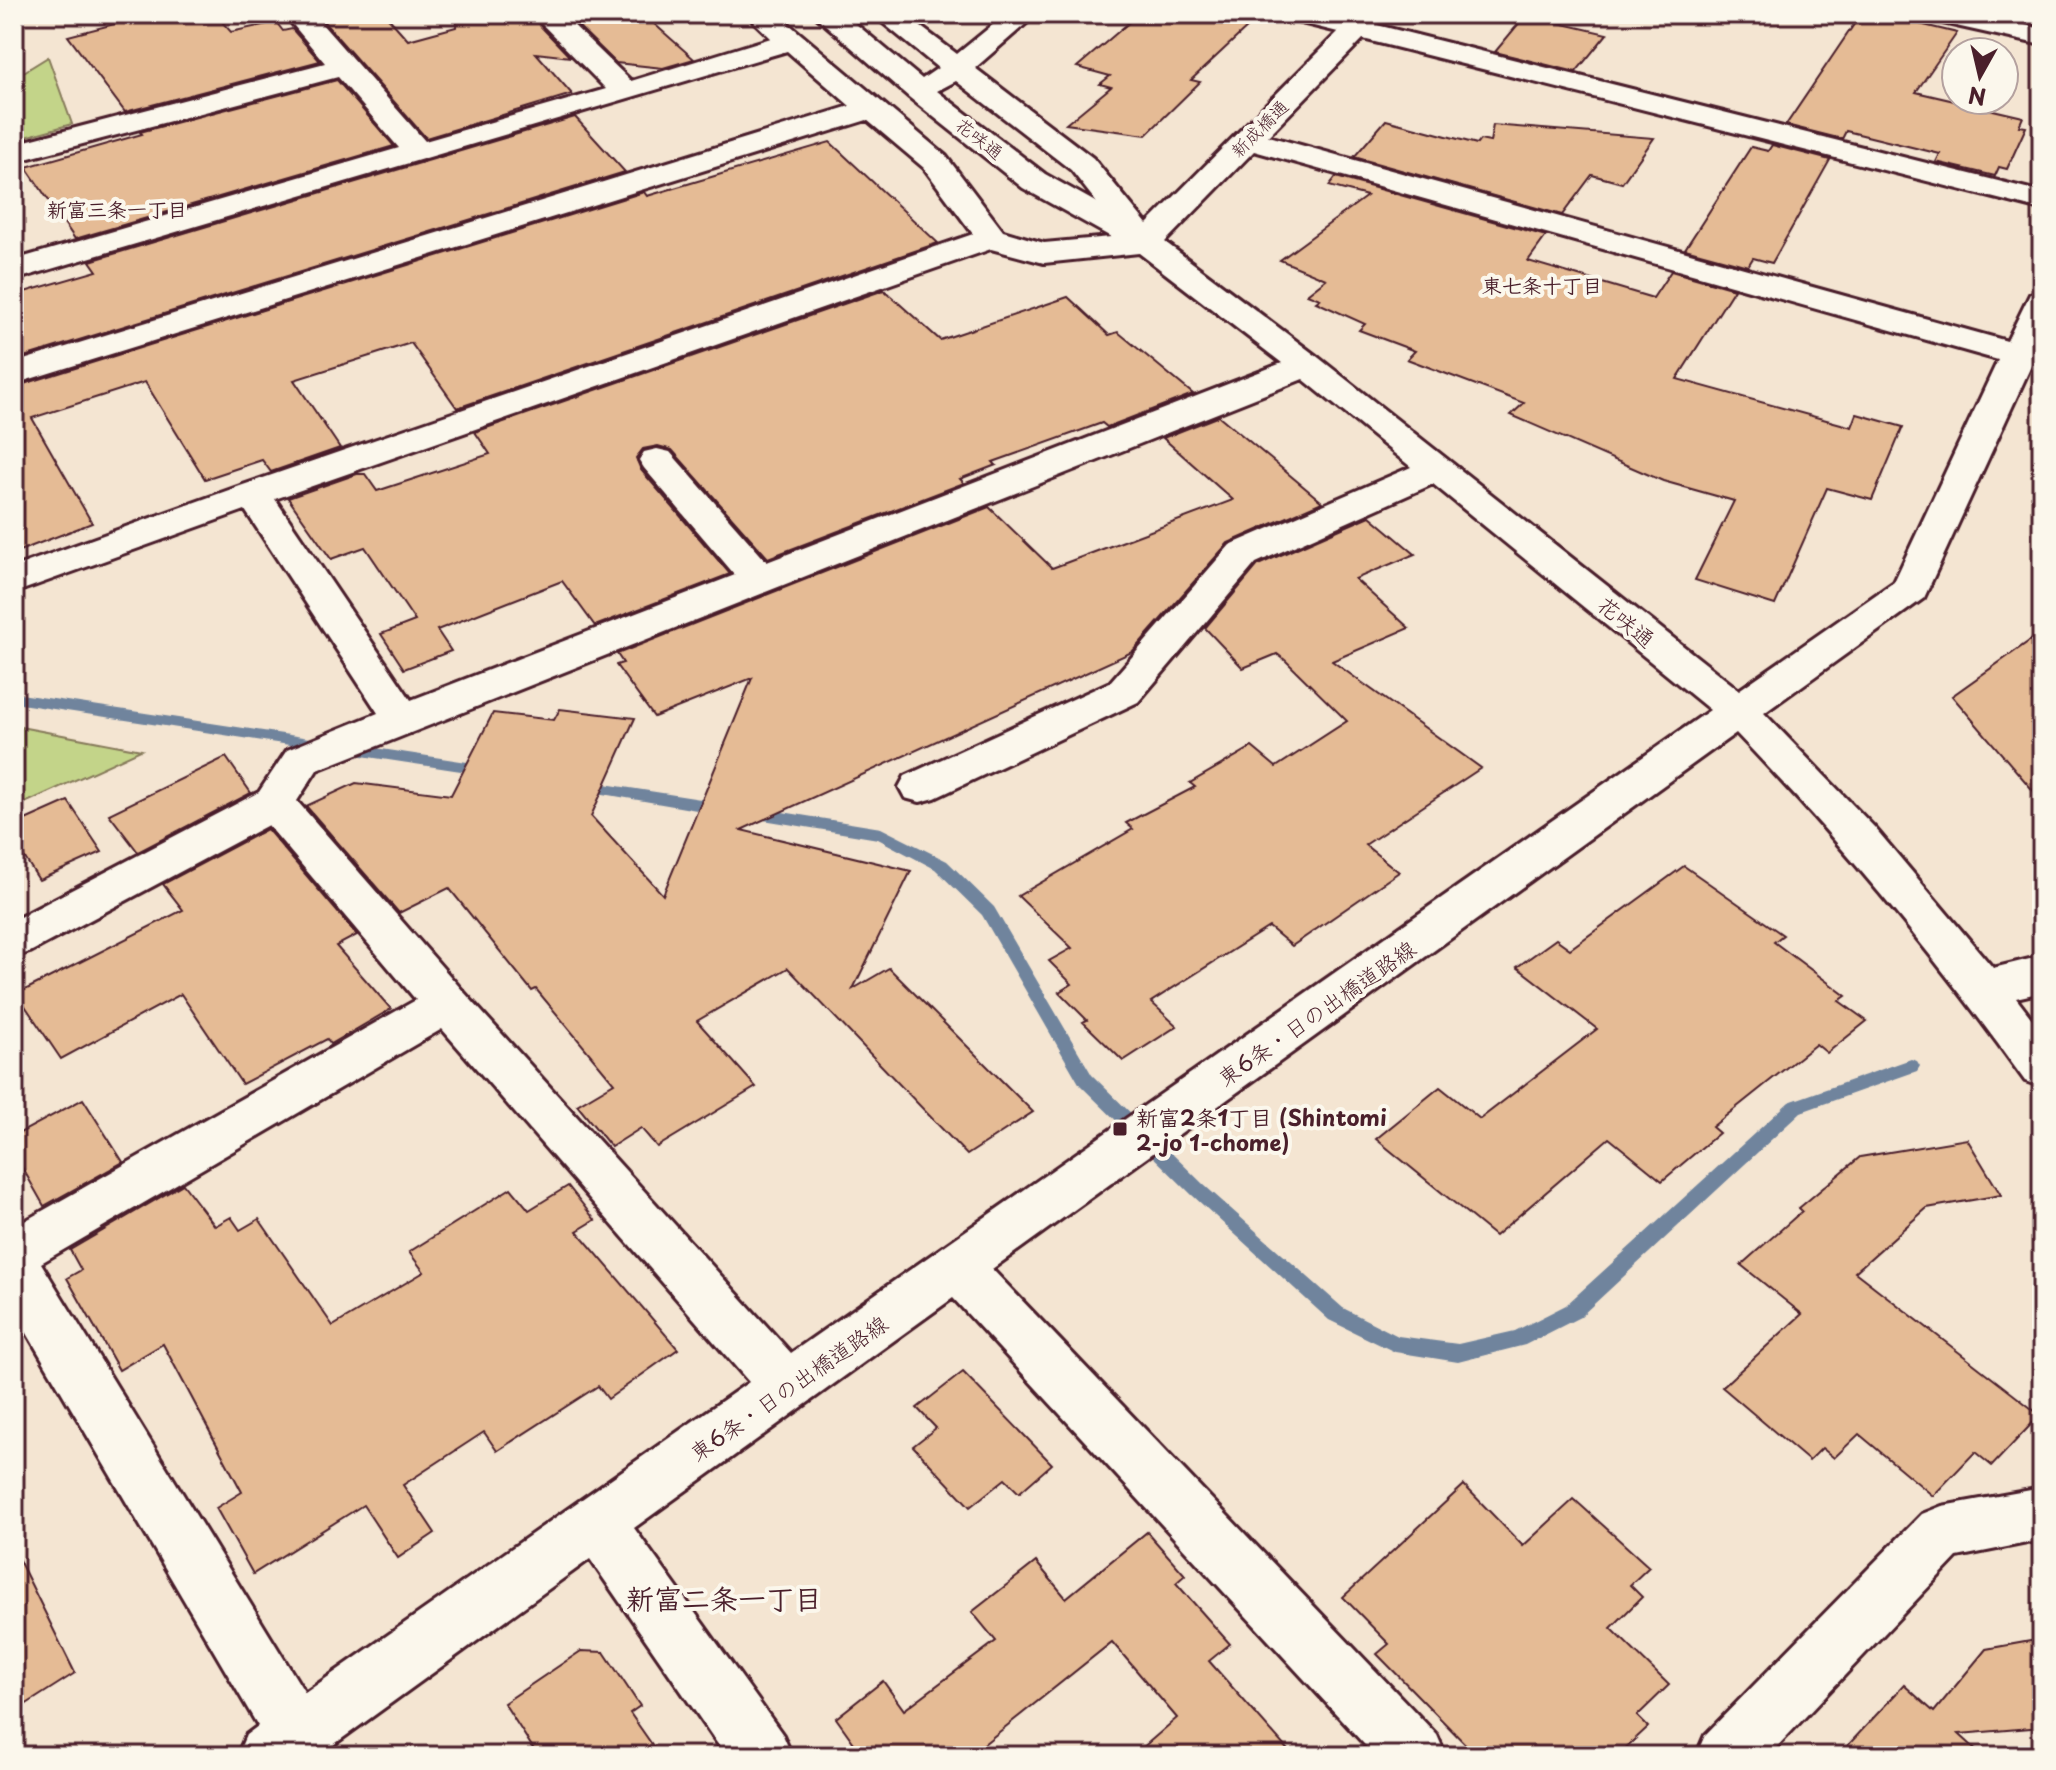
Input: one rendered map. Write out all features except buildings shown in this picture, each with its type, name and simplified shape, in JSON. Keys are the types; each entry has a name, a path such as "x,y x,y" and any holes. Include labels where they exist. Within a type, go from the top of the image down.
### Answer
{"street":[{"path":"298,14 419,152"},
{"path":"546,14 626,92"},
{"path":"760,14 935,162 992,238 1010,246 1044,253 1146,243"},
{"name":"花咲通","path":"827,14 1034,181 1146,243 1307,365 1739,712 1803,776 1985,988 2042,1068"},
{"name":"花咲通","path":"886,14 1082,164 1146,243"},
{"path":"920,92 958,68 1023,14"},
{"path":"1299,14 1365,21 2042,201"},
{"path":"1939,14 2042,37"},
{"name":"新成橋通","path":"1146,243 1365,21"},
{"path":"14,270 791,41"},
{"path":"14,153 342,67"},
{"path":"14,374 870,109"},
{"path":"1247,140 2019,355"},
{"path":"14,581 253,494 992,238"},
{"name":"東6条・日の出橋道路線","path":"282,1746 1910,589 2042,301"},
{"path":"14,940 274,803 302,760 1307,365"},
{"path":"657,460 760,579"},
{"path":"920,787 1124,692 1243,554 1437,469"},
{"path":"253,494 403,719"},
{"path":"274,803 447,1004 787,1387"},
{"path":"1985,988 2042,974"},
{"path":"14,1253 447,1004"},
{"path":"14,1265 282,1746"},
{"path":"957,1267 1416,1756"},
{"path":"1726,1756 1942,1533 2042,1514"},
{"path":"598,1523 762,1756"}],"green space":[{"path":"48,57 72,124 14,140 14,78"},
{"path":"15,726 141,750 14,808"}],"waterway":[{"path":"14,698 487,770"},
{"path":"585,786 720,808"},
{"path":"751,813 881,834 941,865 988,911 1086,1080 1198,1190 1336,1314 1395,1344 1458,1353 1518,1339 1573,1311 1795,1107 1911,1066"}],"place":[{"name":"新富2条1丁目 (Shintomi 2-jo 1-chome)","path":"1120,1129"}],"district":[{"name":"新富三条一丁目","path":"117,209"},
{"name":"東七条十丁目","path":"1542,285"},
{"name":"新富二条一丁目","path":"724,1597"}]}
